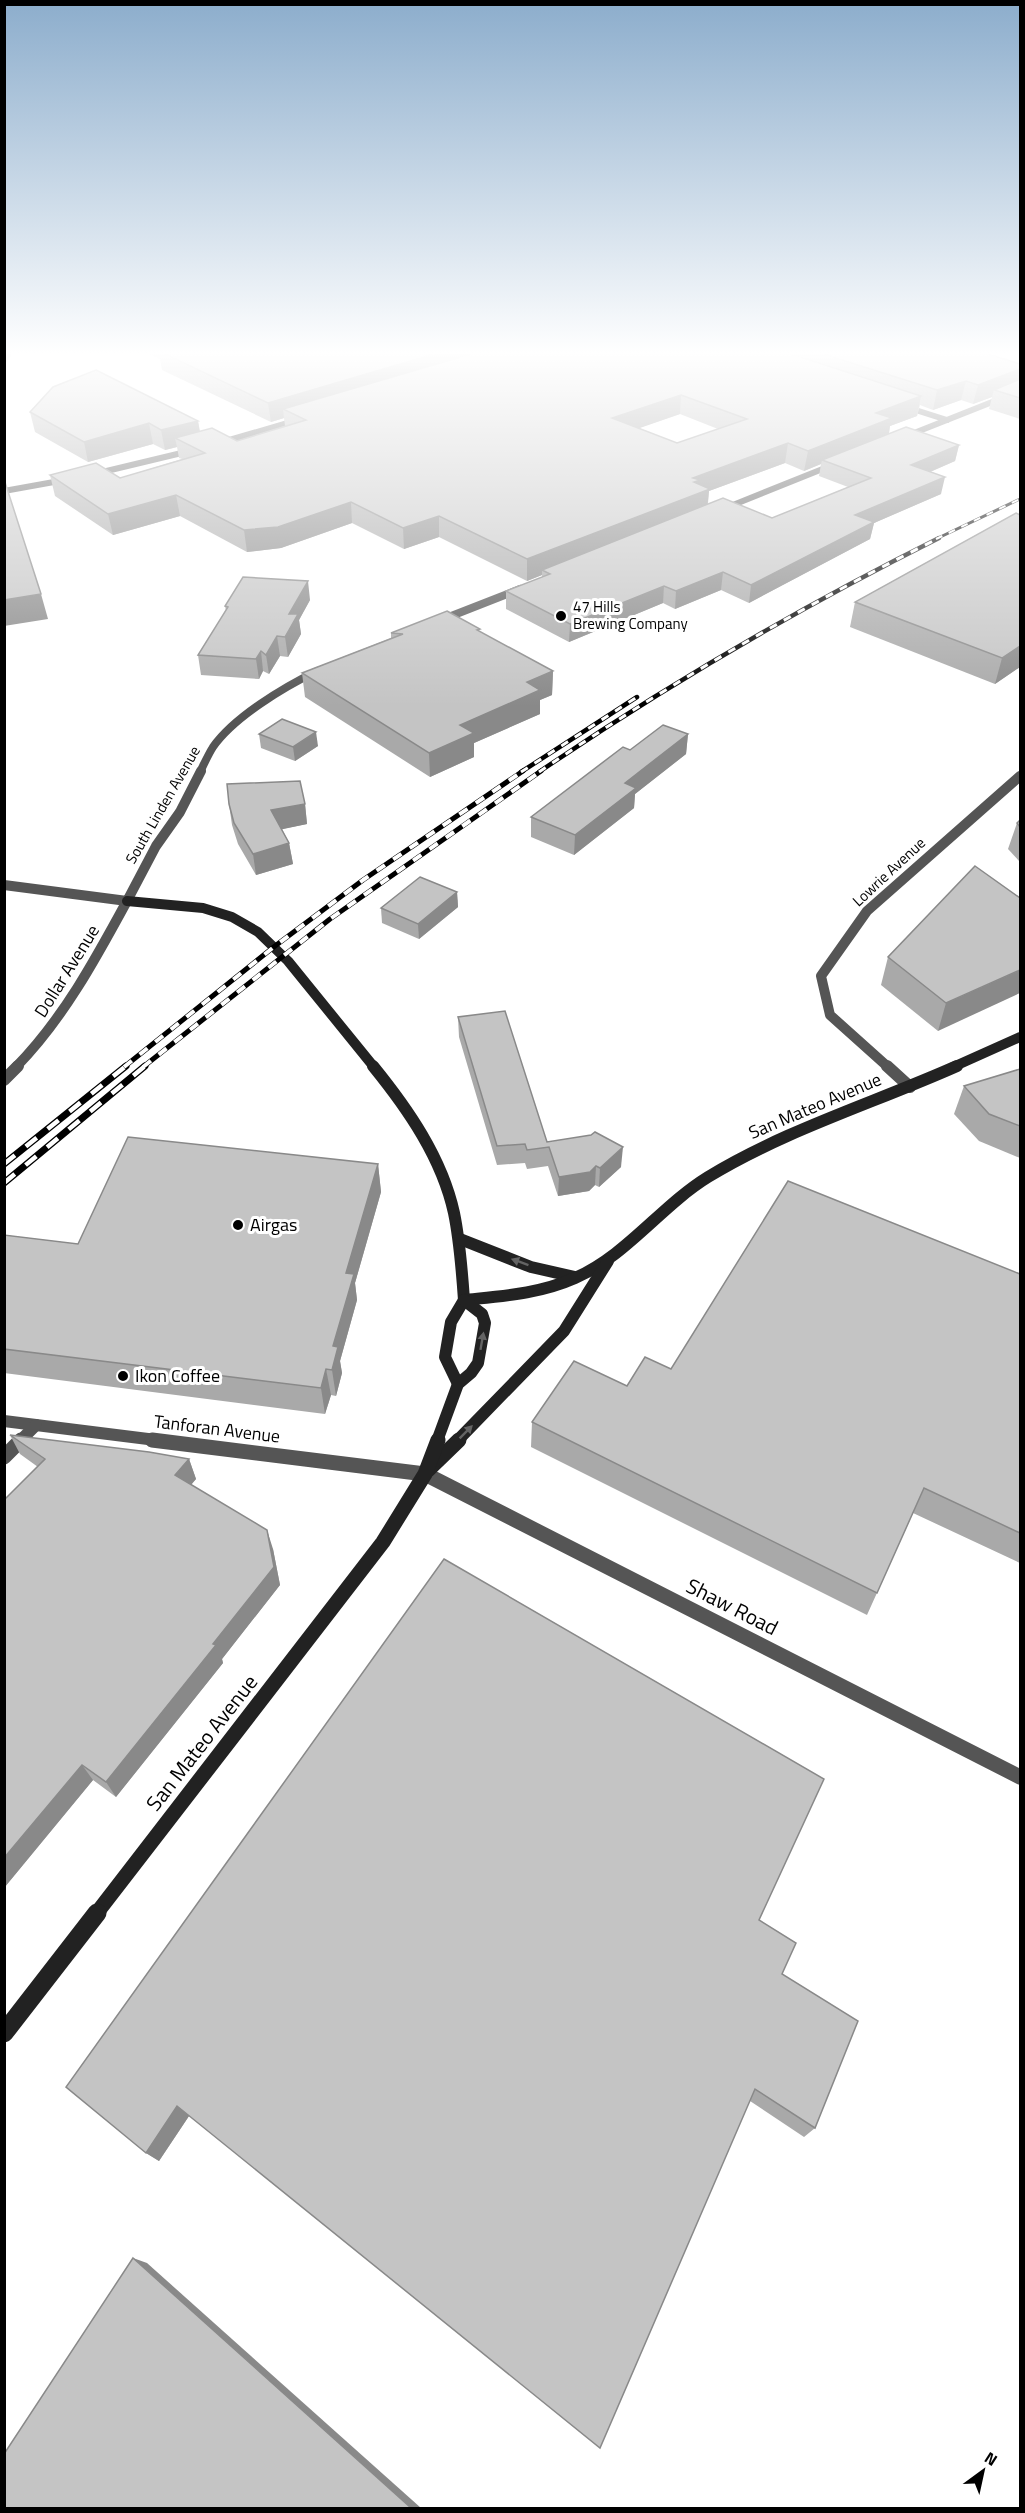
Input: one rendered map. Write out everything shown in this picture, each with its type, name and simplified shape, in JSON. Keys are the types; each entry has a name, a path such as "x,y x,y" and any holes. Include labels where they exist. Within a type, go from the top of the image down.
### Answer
{"main road":[{"path":"127,901 193,904 245,923 275,946 409,1112 436,1160 451,1200 460,1239 464,1300 451,1322 445,1356 458,1384"},
{"name":"San Mateo Avenue","path":"464,1300 531,1293 576,1278 610,1257 707,1178 780,1139 910,1087 1020,1037"},
{"path":"460,1239 531,1267 576,1278"},
{"name":"San Mateo Avenue","path":"424,1474 515,1384 564,1331 610,1257"},
{"name":"San Mateo Avenue","path":"4,2033 383,1542 424,1474 458,1384 478,1364 485,1323 482,1314 464,1300"}],"street":[{"path":"84,476 104,471"},
{"path":"716,512 817,471"},
{"path":"4,490 75,478"},
{"path":"435,623 532,584"},
{"name":"South Linden Avenue","path":"127,901 156,846 180,812 213,747 247,714 297,681 329,666"},
{"name":"Lowrie Avenue","path":"910,1087 830,1015 821,976 867,911 1020,776"},
{"path":"4,885 127,901"},
{"name":"Dollar Avenue","path":"4,1080 43,1040 76,993 127,901"},
{"name":"Tanforan Avenue","path":"4,1421 424,1474"},
{"path":"4,1457 36,1425"},
{"name":"Shaw Road","path":"424,1474 1020,1777"}],"building":[{"path":"64,471 109,471 120,478 143,471 711,471 693,478 700,480 694,482 710,489 527,559 439,516 403,528 351,502 278,527 244,530 176,495 108,514 50,475"},
{"path":"853,471 929,471 945,477 855,515 874,522 751,585 723,572 676,591 664,586 570,624 506,591 550,574 542,570 723,498 772,518 871,478"},
{"path":"4,479 41,594 4,600"},
{"path":"1016,513 1020,515 1020,646 1002,658 855,602"},
{"path":"243,577 308,581 289,614 298,614 285,637 277,636 266,655 261,651 256,659 198,655 228,607 225,606"},
{"path":"447,611 553,671 527,682 540,690 460,725 474,733 429,753 302,673 403,634 391,633"},
{"path":"282,719 316,732 293,747 259,734"},
{"path":"663,725 688,734 625,783 636,788 575,835 531,817 623,747 630,750"},
{"path":"300,781 305,804 271,810 289,843 253,854 234,823 227,784"},
{"path":"975,866 1020,898 1020,970 946,1003 888,957"},
{"path":"420,877 457,892 418,924 381,908"},
{"path":"505,1011 547,1142 591,1135 595,1132 623,1147 600,1168 596,1166 590,1172 559,1177 549,1147 527,1150 525,1144 497,1146 458,1017"},
{"path":"1020,1069 1020,1126 989,1114 964,1086"},
{"path":"128,1137 378,1164 346,1273 354,1274 333,1346 338,1347 332,1370 326,1369 321,1388 4,1349 4,1235 78,1244"},
{"path":"788,1181 1020,1274 1020,1533 924,1488 877,1593 532,1422 574,1361 627,1386 645,1357 671,1369"},
{"path":"10,1435 189,1459 175,1475 267,1530 274,1567 213,1644 216,1645 106,1782 82,1765 4,1858 4,1500 45,1459"},
{"path":"444,1559 824,1779 759,1920 796,1943 782,1974 858,2021 815,2128 755,2089 600,2448 177,2106 146,2153 66,2087"},
{"path":"133,2258 411,2508 4,2508 4,2454"}],"railway":[{"path":"936,539 1020,499"},
{"path":"539,772 636,708 735,648 836,591 939,538"},
{"path":"521,772 637,697"},
{"path":"124,1067 275,946 363,880 523,771"},
{"path":"143,1067 330,919 541,771"},
{"path":"4,1164 126,1066"},
{"path":"4,1183 145,1066"}],"place":[{"name":"47 Hills Brewing Company","path":"561,616"},
{"name":"Airgas","path":"238,1225"},
{"name":"Ikon Coffee","path":"123,1376"}]}
